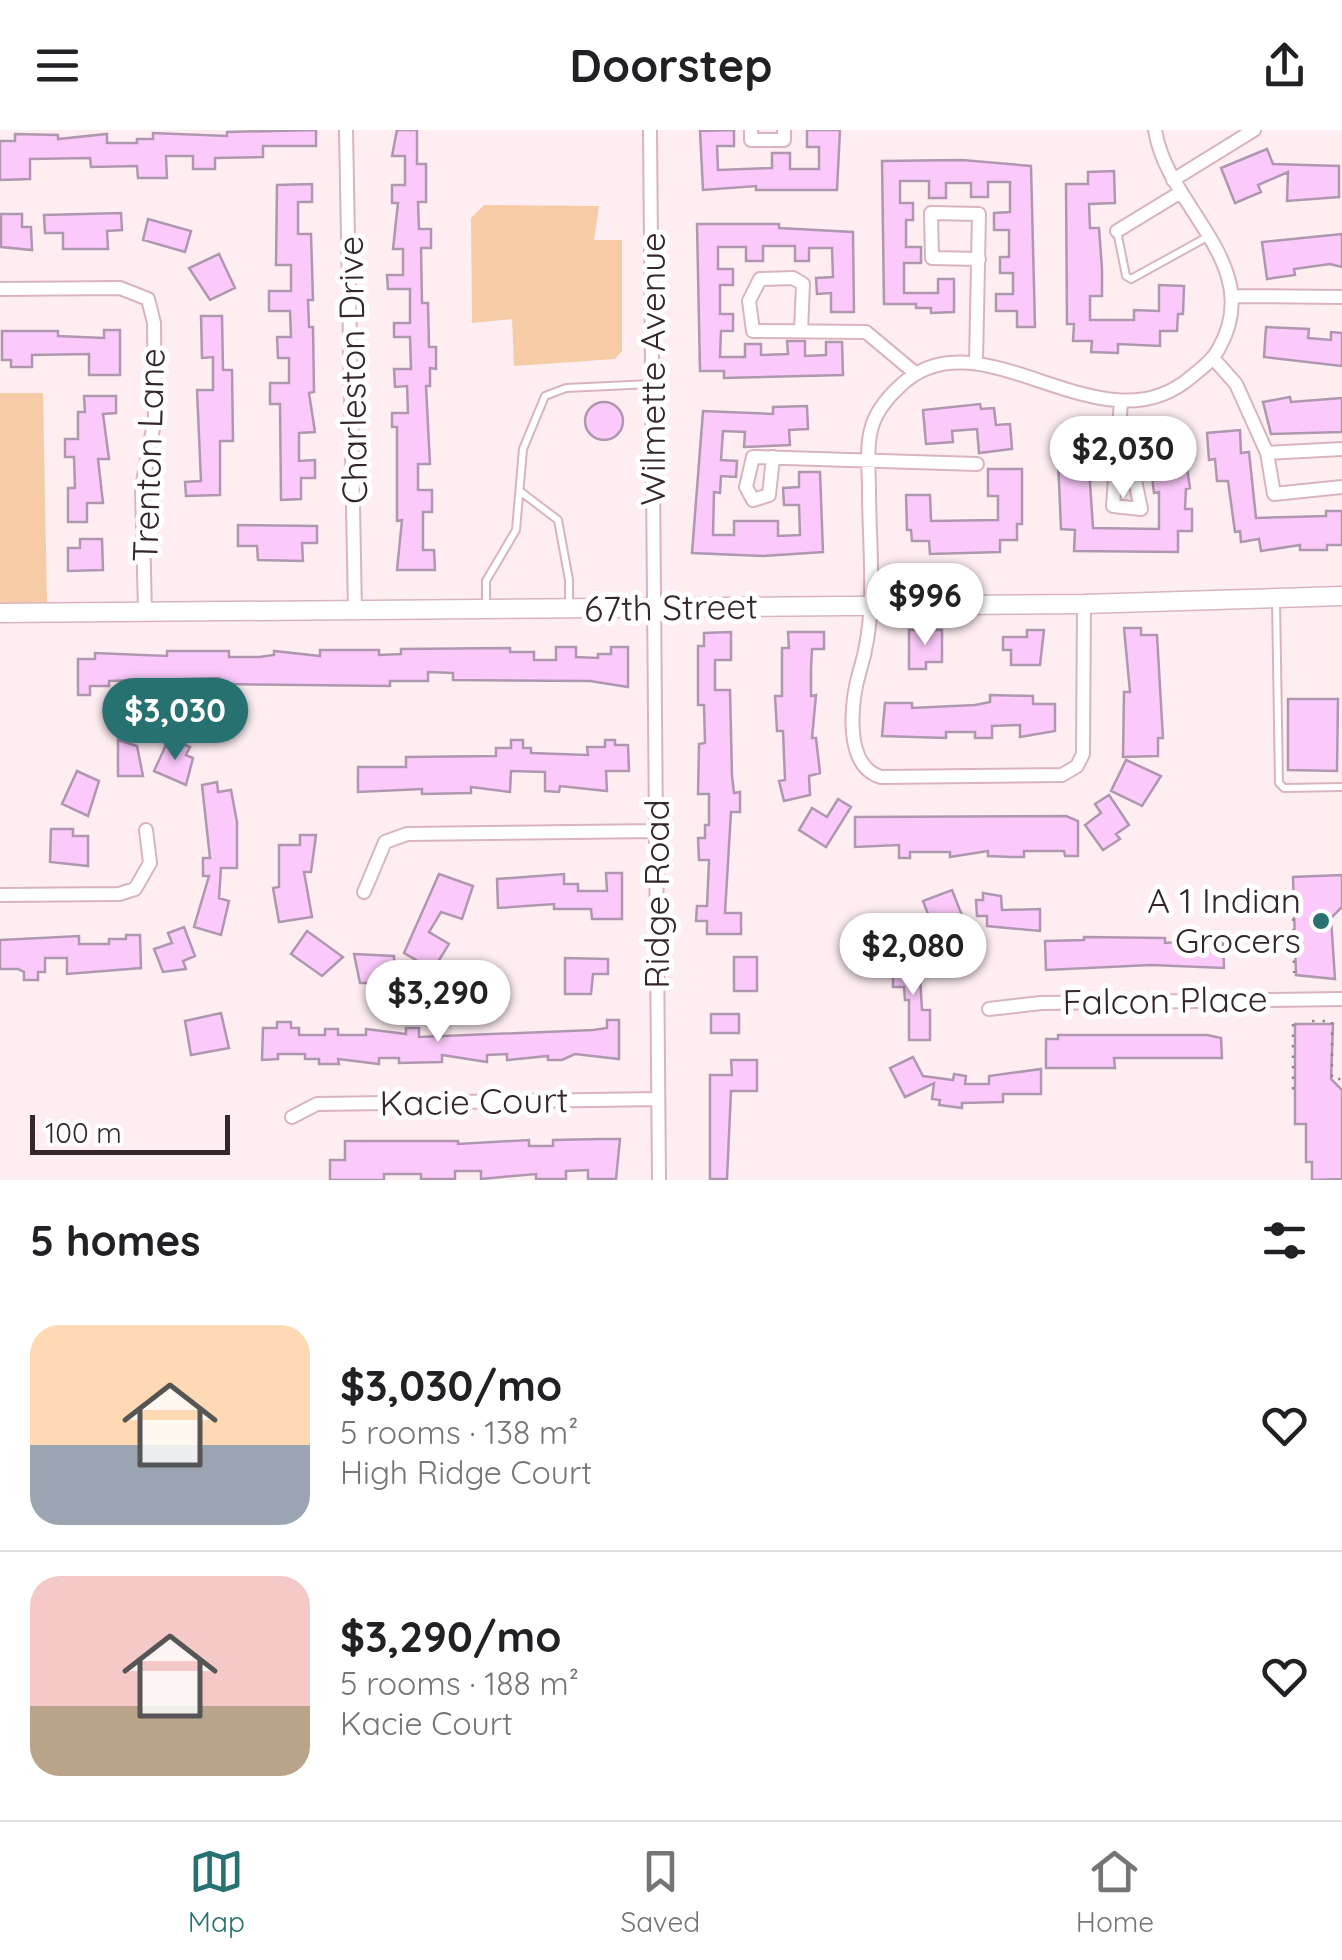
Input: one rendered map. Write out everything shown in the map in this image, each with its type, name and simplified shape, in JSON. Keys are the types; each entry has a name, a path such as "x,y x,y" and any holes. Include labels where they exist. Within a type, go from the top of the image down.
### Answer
{"street":[{"name":"Charleston Drive","path":"346,130 356,611"},
{"name":"Wilmette Avenue","path":"650,130 655,608"},
{"path":"751,130 751,140 784,140 784,130"},
{"path":"1084,604 1083,754 1077,766 1062,775 881,777 862,767 855,752 856,684 870,634 868,458 877,414 915,373 947,362 976,364 1120,402 1143,401 1176,390 1213,358 1228,327 1232,296 1224,262 1177,186 1155,130"},
{"path":"1117,231 1254,130"},
{"path":"976,364 979,259 980,214 931,213 932,258 979,259"},
{"path":"802,331 803,284 793,278 760,279 749,301 753,330 802,331 866,332 915,373"},
{"name":"Trenton Lane","path":"0,290 120,288 148,299 154,323 155,418 142,487 145,612"},
{"path":"1232,296 1342,297"},
{"path":"1213,358 1236,384 1267,452 1274,494 1342,487"},
{"path":"1120,402 1120,453"},
{"path":"1267,452 1342,449"},
{"path":"773,457 977,464"},
{"name":"67th Street","path":"0,613 1084,604 1342,596"},
{"name":"Ridge Road","path":"655,608 658,1180"},
{"path":"0,895 119,894 135,889 147,876 150,863 146,830"},
{"path":"364,892 385,842 407,834 656,831"},
{"name":"Falcon Place","path":"989,1009 1041,1003 1342,999"},
{"name":"Kacie Court","path":"292,1117 318,1104 658,1098"}],"lane":[{"path":"1117,231 1126,276 1131,279 1210,236"},
{"path":"486,609 486,582 516,530 524,449 544,396 566,388 652,384"},
{"path":"520,491 558,520 569,580 568,608"},
{"path":"1276,600 1278,783 1284,788 1342,787"}],"path":[{"path":"1293,908 1294,973"},
{"path":"1312,1021 1332,1021 1332,1079 1342,1078"},
{"path":"1293,1024 1293,1092"}],"shaded area":[{"path":"484,205 599,206 594,240 622,240 622,351 615,359 514,366 512,319 472,323 471,218"},
{"path":"0,393 43,393 47,604 0,603"}],"building":[{"path":"316,130 316,146 263,146 263,157 215,158 215,169 193,169 193,156 166,156 167,178 138,178 137,166 91,167 90,158 30,159 30,179 0,180 0,141 15,141 15,134 58,135 58,139 107,134 107,143 137,143 137,139 153,139 153,133 227,136 227,132"},
{"path":"397,130 417,130 417,164 426,164 426,202 418,202 419,229 431,229 431,248 421,248 422,303 428,303 429,347 436,347 436,369 430,368 430,386 426,386 430,464 418,464 418,490 432,490 432,512 423,512 423,550 434,550 435,570 397,570 402,520 397,521 397,427 392,427 392,413 408,413 407,386 395,387 394,369 411,369 410,337 394,337 394,323 410,323 410,289 388,289 387,275 403,275 403,249 393,249 398,203 392,203 392,185 405,185 405,156 392,156"},
{"path":"734,130 734,146 717,146 718,170 772,168 772,153 790,153 790,169 819,169 819,147 807,147 807,130 840,130 837,190 756,190 756,186 703,190 700,131"},
{"path":"1267,149 1273,164 1339,166 1339,197 1287,201 1288,172 1258,185 1261,192 1235,203 1221,168"},
{"path":"962,160 1031,166 1035,327 1017,327 1017,311 996,311 996,294 1013,294 1013,273 1000,273 1000,257 1009,257 1009,230 994,230 994,213 1010,212 1010,182 988,182 988,197 971,197 971,183 946,183 946,198 929,198 929,181 900,181 900,203 913,203 913,220 906,220 906,247 921,247 921,263 904,263 904,293 938,293 938,279 954,279 954,312 931,313 931,308 916,308 916,304 884,304 882,161"},
{"path":"1114,171 1115,203 1089,204 1090,228 1099,228 1102,269 1102,296 1090,296 1090,320 1134,320 1134,310 1159,311 1159,285 1184,286 1183,314 1178,314 1177,331 1160,331 1160,346 1118,344 1118,353 1091,352 1092,341 1073,341 1074,324 1067,324 1066,184 1088,184 1088,172"},
{"path":"312,184 312,202 298,202 298,234 311,234 313,300 308,300 309,327 313,327 314,392 309,393 315,432 299,433 299,461 315,460 315,478 301,478 301,499 281,500 280,404 270,404 270,383 289,383 289,358 278,358 277,337 291,337 290,311 269,311 269,291 291,291 291,265 276,265 277,185"},
{"path":"121,213 122,230 107,231 108,249 63,249 63,233 45,233 44,215"},
{"path":"1,214 22,214 22,227 31,227 32,250 1,247"},
{"path":"148,219 191,231 185,252 143,240"},
{"path":"697,224 779,224 779,228 853,232 854,312 831,312 831,293 817,294 816,278 833,277 832,248 809,248 809,261 795,261 795,246 763,246 763,261 746,261 746,247 718,247 718,269 733,269 733,285 720,285 720,314 733,314 733,331 721,331 720,357 745,357 745,344 761,344 761,355 788,354 787,341 805,341 805,356 826,355 826,342 842,342 843,375 724,378 724,371 700,371"},
{"path":"1342,234 1342,267 1330,264 1294,269 1295,275 1267,279 1262,242"},
{"path":"219,254 235,288 210,300 189,268"},
{"path":"201,316 222,316 223,370 232,370 233,441 220,441 220,495 186,496 185,482 201,481 197,390 213,390 213,357 202,358"},
{"path":"1266,327 1309,329 1308,338 1331,340 1331,332 1342,333 1342,366 1264,357"},
{"path":"104,330 120,330 120,375 89,375 89,354 32,355 32,367 11,367 11,360 2,360 2,331 58,331 58,336 104,338"},
{"path":"84,396 116,396 116,413 103,414 109,459 98,459 103,503 87,503 87,522 68,522 68,488 75,488 74,457 65,457 65,439 78,439 78,412 85,412"},
{"path":"1290,397 1291,402 1342,398 1342,432 1271,434 1263,402"},
{"path":"604,402 618,407 623,421 618,435 604,440 590,435 585,421 590,407"},
{"path":"980,404 981,409 994,408 996,425 1010,424 1012,449 979,453 977,429 952,431 953,442 926,444 923,410"},
{"path":"807,406 808,429 789,430 790,445 744,447 745,432 723,431 721,460 737,461 736,477 721,476 720,493 714,492 713,535 734,535 734,521 778,521 778,536 800,535 799,505 784,505 783,488 799,487 799,472 820,472 823,552 763,556 692,553 703,411 773,414 773,407"},
{"path":"1240,430 1241,453 1249,452 1256,518 1326,516 1326,511 1342,511 1342,545 1327,545 1327,550 1300,550 1300,545 1261,551 1259,539 1241,542 1240,531 1235,532 1228,481 1217,481 1215,459 1209,460 1207,433"},
{"path":"1057,436 1087,437 1093,528 1159,529 1159,492 1154,493 1148,444 1178,440 1181,461 1186,461 1190,488 1186,489 1185,509 1192,509 1192,531 1178,531 1178,552 1074,551 1075,530 1061,529"},
{"path":"988,469 1022,469 1022,524 1017,524 1017,540 1000,540 1000,552 930,554 929,541 912,541 911,530 907,530 906,495 930,495 931,521 998,520 998,496 988,496"},
{"path":"238,525 317,526 317,543 302,543 303,561 258,560 257,546 238,546"},
{"path":"80,539 102,539 103,570 68,571 68,548 80,548"},
{"path":"1124,628 1141,628 1141,635 1157,635 1163,738 1158,738 1158,756 1123,757 1124,692 1130,692"},
{"path":"909,630 942,630 942,662 926,662 926,669 909,669"},
{"path":"1027,630 1044,630 1040,665 1011,665 1011,650 1003,650 1003,637 1027,637"},
{"path":"731,632 731,660 715,660 715,690 730,690 732,776 734,793 740,792 740,812 731,812 725,913 741,913 741,934 707,934 707,921 696,921 697,906 707,906 709,860 699,860 698,838 705,838 705,825 709,825 709,794 698,794 699,744 705,743 704,705 698,705 698,646 704,646 704,633"},
{"path":"788,632 824,632 824,649 812,649 811,668 811,696 816,695 812,738 816,738 820,773 809,776 810,795 784,801 779,781 785,780 783,731 777,731 775,696 782,696 782,648 789,648"},
{"path":"556,647 576,647 576,657 598,658 598,654 611,654 611,647 628,647 628,687 590,681 453,680 453,673 428,672 428,681 390,681 390,686 219,684 219,678 109,681 109,686 90,686 90,695 78,695 78,659 95,659 95,653 167,656 167,651 229,651 229,657 259,657 274,655 274,651 320,656 320,650 379,650 379,655 401,654 401,649 510,648 510,652 534,652 534,660 556,660"},
{"path":"990,695 1033,696 1033,704 1055,704 1055,731 1020,737 1020,725 992,726 992,738 975,738 975,732 946,732 946,738 882,736 885,703 912,703 912,708 975,705 990,702"},
{"path":"1288,699 1338,699 1337,771 1288,770"},
{"path":"118,740 137,746 143,776 118,776"},
{"path":"511,740 523,740 523,748 531,748 531,753 588,755 587,747 605,747 605,740 615,740 615,745 628,745 629,771 606,771 607,791 560,786 559,792 545,791 545,772 511,771 510,792 471,787 471,793 422,794 422,789 358,792 358,767 406,767 406,757 496,756 496,748 511,748"},
{"path":"178,742 190,747 186,755 193,758 186,785 154,771 166,745 175,749"},
{"path":"1126,760 1161,776 1142,806 1111,791"},
{"path":"77,771 99,781 88,816 62,804"},
{"path":"217,782 218,792 231,790 237,822 237,868 221,868 219,898 229,901 221,935 194,927 209,876 203,876 203,858 210,858 202,785"},
{"path":"1109,795 1129,825 1116,834 1120,839 1103,850 1085,825 1101,813 1095,804"},
{"path":"838,799 851,807 826,847 799,830 812,808 827,817"},
{"path":"1066,816 1078,821 1078,856 1065,856 1064,851 1024,851 1024,857 988,856 988,851 950,857 950,852 910,852 910,858 899,858 899,845 855,847 855,817"},
{"path":"51,829 73,829 73,836 88,836 88,866 50,862"},
{"path":"300,835 316,835 311,872 304,872 312,917 279,922 273,888 279,887 279,845 300,845"},
{"path":"606,873 622,873 622,919 592,919 591,909 554,909 554,904 498,908 497,879 564,874 564,884 578,884 578,891 607,891"},
{"path":"439,874 473,886 462,919 441,912 429,932 449,944 433,970 404,953"},
{"path":"1342,875 1342,907 1331,918 1335,979 1296,975 1293,877"},
{"path":"952,890 963,918 934,930 923,901"},
{"path":"983,893 1001,896 1002,910 1040,909 1040,931 987,926 987,916 977,916 976,900 983,900"},
{"path":"911,918 940,938 930,952 918,944 919,957 895,941"},
{"path":"184,927 195,956 183,961 186,969 163,972 154,949 172,943 168,933"},
{"path":"307,931 343,957 322,976 291,954"},
{"path":"126,935 140,935 141,968 67,974 67,958 45,958 45,972 38,972 38,980 24,980 24,972 18,969 0,969 0,940 79,936 79,944 109,944 109,939 126,939"},
{"path":"1084,937 1165,938 1165,943 1223,938 1224,968 1151,965 1046,970 1045,941"},
{"path":"354,954 394,956 395,983 360,983"},
{"path":"734,957 757,957 757,991 734,991"},
{"path":"565,958 608,959 608,974 593,974 591,994 565,994"},
{"path":"919,960 922,1010 930,1010 930,1040 909,1040 909,1000 905,1000 904,987 893,987 893,961"},
{"path":"221,1013 229,1048 191,1055 185,1021"},
{"path":"711,1014 739,1014 739,1033 711,1033"},
{"path":"607,1020 619,1020 619,1059 575,1054 562,1060 548,1060 548,1056 507,1060 507,1054 487,1055 487,1062 442,1055 442,1062 399,1063 399,1058 379,1058 379,1064 338,1059 339,1064 319,1064 319,1059 305,1059 305,1054 278,1054 278,1059 262,1060 263,1028 277,1028 277,1022 291,1022 291,1028 299,1028 299,1035 325,1035 325,1029 338,1029 338,1035 366,1035 366,1029 406,1034 406,1028 419,1028 419,1037 593,1030 607,1028"},
{"path":"1295,1024 1333,1024 1331,1079 1342,1090 1342,1179 1312,1180 1312,1162 1306,1162 1306,1124 1295,1124"},
{"path":"1058,1035 1207,1035 1221,1038 1222,1058 1114,1058 1115,1068 1046,1068 1046,1039 1058,1039"},
{"path":"913,1057 923,1076 953,1080 954,1074 966,1076 965,1084 989,1084 989,1076 1041,1069 1041,1094 1003,1094 1003,1102 962,1103 962,1108 939,1105 940,1100 932,1099 934,1083 905,1097 890,1068"},
{"path":"731,1060 757,1060 757,1091 731,1091 727,1179 710,1179 710,1075 732,1075"},
{"path":"620,1139 616,1179 588,1179 588,1170 566,1171 566,1179 536,1179 536,1174 481,1179 481,1171 455,1171 455,1179 384,1174 384,1180 330,1180 330,1160 345,1160 345,1141 458,1144 529,1140 529,1146 553,1146 553,1140"}],"place":[{"name":"A 1 Indian Grocers","path":"1321,921"}]}
